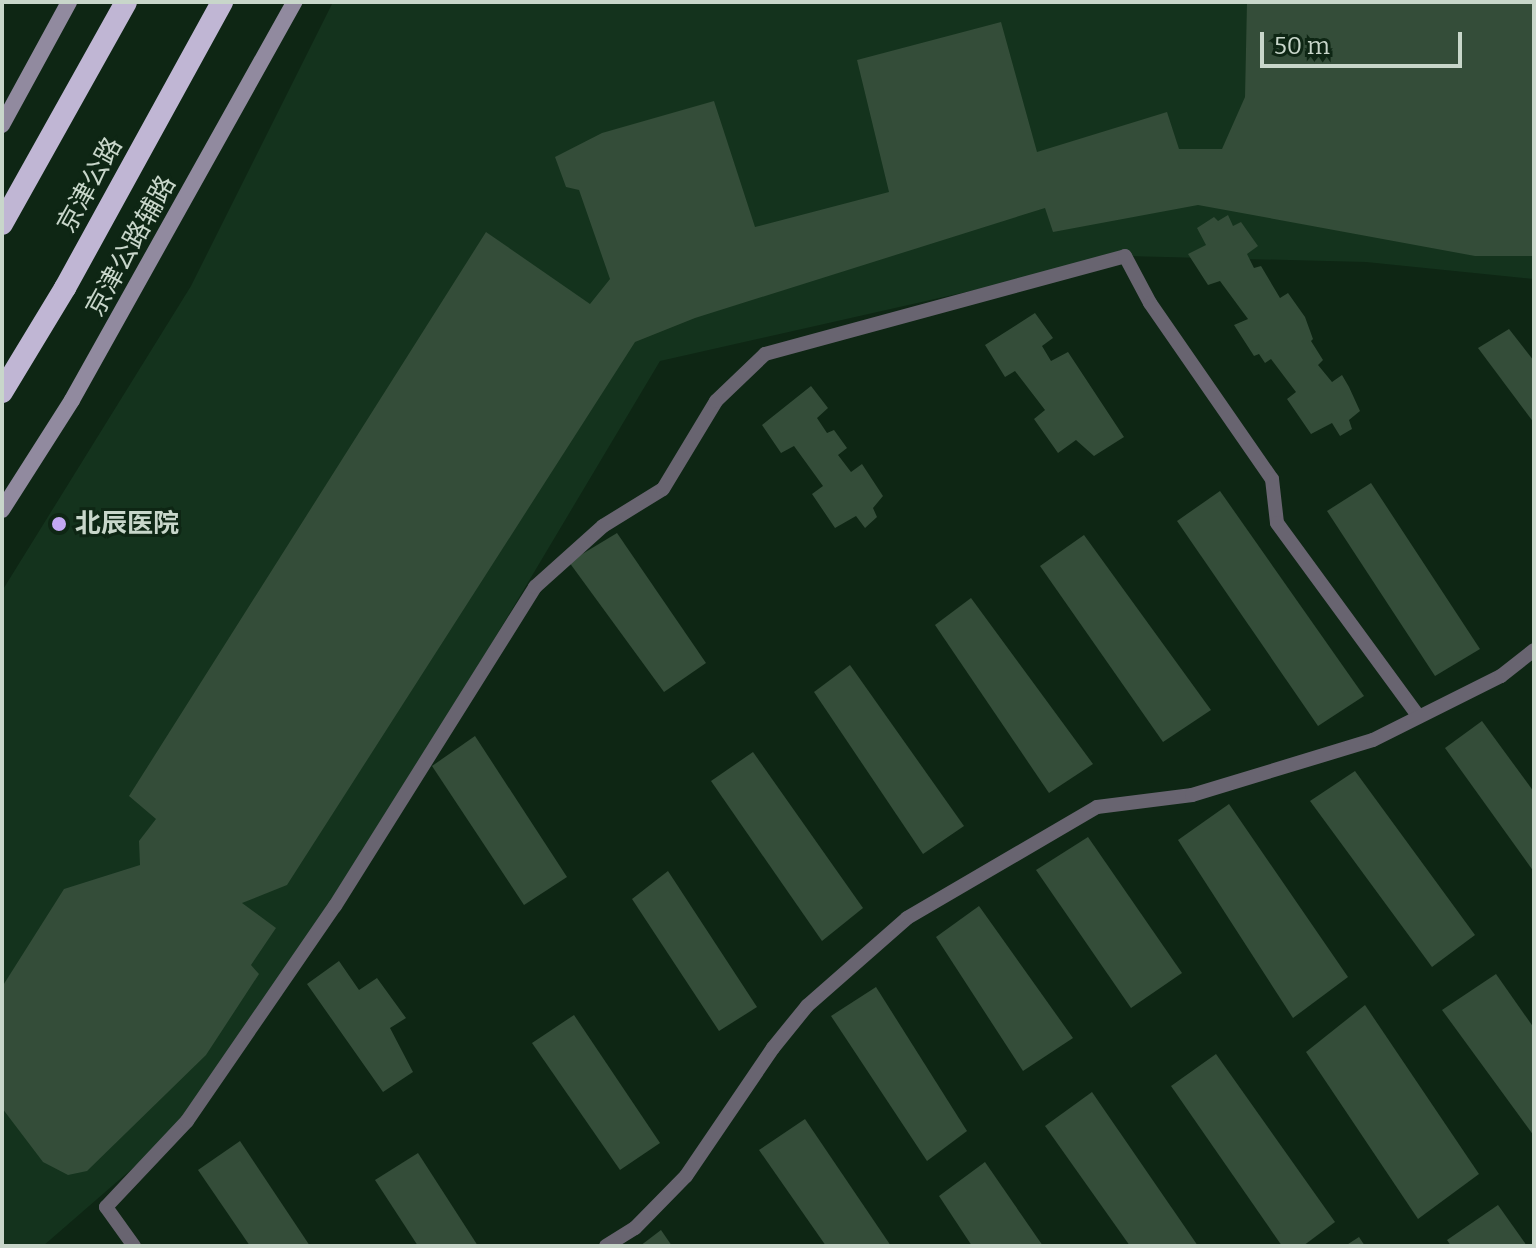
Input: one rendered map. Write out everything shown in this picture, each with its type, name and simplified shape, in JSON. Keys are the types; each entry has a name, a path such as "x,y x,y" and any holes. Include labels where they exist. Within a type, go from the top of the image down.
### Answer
{"highway":[{"path":"2,224 126,2"},
{"name":"京津公路","path":"2,392 65,288 222,2"}],"main road":[{"path":"2,125 69,2"},
{"name":"京津公路辅路","path":"2,510 72,400 294,2"}],"lane":[{"path":"134,1246 106,1207 196,1109 335,906 535,587 603,526 663,489 716,401 765,354 1125,256 1150,303 1272,479 1277,523 1419,717"},
{"path":"606,1246 635,1228 686,1176 773,1048 807,1006 907,918 1097,807 1192,795 1373,740 1501,676 1534,650"}],"shaded area":[{"path":"333,2 1534,2 1534,279 1366,262 1126,256 660,361 335,906 187,1121 43,1246 2,1246 2,591 191,286"}],"building":[{"path":"1247,2 1534,2 1534,256 1475,256 1198,205 1053,232 1045,208 695,318 635,342 287,885 242,903 276,928 251,965 259,974 206,1055 87,1171 68,1175 43,1162 2,1108 2,987 64,889 140,865 139,841 156,819 129,796 486,232 590,304 610,279 579,190 566,187 555,157 602,133 714,101 755,227 889,192 857,60 1001,22 1037,152 1167,112 1179,149 1222,149 1245,97"},
{"path":"1228,215 1233,226 1241,222 1258,246 1247,254 1254,268 1261,266 1280,298 1288,293 1305,317 1313,339 1311,341 1323,360 1318,365 1332,382 1342,375 1349,387 1360,411 1349,420 1352,429 1340,436 1332,423 1311,434 1287,399 1296,392 1271,359 1265,363 1259,354 1254,356 1234,325 1248,319 1220,281 1208,285 1188,254 1206,245 1197,228 1214,217 1218,221"},
{"path":"1035,313 1053,338 1042,346 1051,361 1068,352 1124,437 1094,456 1076,440 1058,453 1034,419 1045,410 1015,371 1005,377 985,345"},
{"path":"1509,329 1534,361 1534,423 1478,348"},
{"path":"811,386 828,408 817,418 827,433 834,430 847,448 838,455 851,472 862,464 883,496 873,508 877,517 865,528 856,516 835,528 812,494 823,486 794,446 781,453 762,425"},
{"path":"1371,483 1480,649 1435,676 1327,511"},
{"path":"1220,491 1364,696 1318,726 1177,521"},
{"path":"617,533 706,663 664,692 569,562"},
{"path":"1084,535 1211,710 1163,742 1040,566"},
{"path":"971,598 1093,764 1049,793 935,625"},
{"path":"850,665 964,826 923,854 814,692"},
{"path":"1482,721 1534,792 1534,872 1445,748"},
{"path":"475,736 567,877 524,905 432,766"},
{"path":"753,752 863,908 822,941 711,781"},
{"path":"1355,771 1475,935 1432,967 1310,801"},
{"path":"1229,804 1348,977 1293,1018 1178,840"},
{"path":"1088,837 1182,973 1131,1008 1036,870"},
{"path":"668,871 757,1007 719,1031 632,899"},
{"path":"979,906 1073,1038 1023,1071 936,937"},
{"path":"339,961 359,990 377,978 406,1018 390,1028 413,1072 383,1092 307,984"},
{"path":"1496,974 1534,1028 1534,1136 1442,1010"},
{"path":"876,987 967,1131 927,1161 831,1016"},
{"path":"1365,1005 1479,1174 1418,1219 1306,1052"},
{"path":"574,1015 660,1143 620,1170 532,1043"},
{"path":"1216,1054 1335,1222 1303,1246 1282,1246 1171,1086"},
{"path":"1092,1092 1198,1246 1130,1246 1045,1126"},
{"path":"805,1119 891,1246 826,1246 759,1150"},
{"path":"240,1141 310,1246 250,1246 198,1170"},
{"path":"418,1153 478,1246 418,1246 375,1180"},
{"path":"985,1162 1043,1246 972,1246 939,1196"},
{"path":"1498,1205 1527,1246 1451,1246 1447,1240"},
{"path":"661,1230 672,1246 640,1246"},
{"path":"1359,1237 1365,1246 1345,1246"}],"place":[{"name":"北辰医院","path":"59,524"}]}
